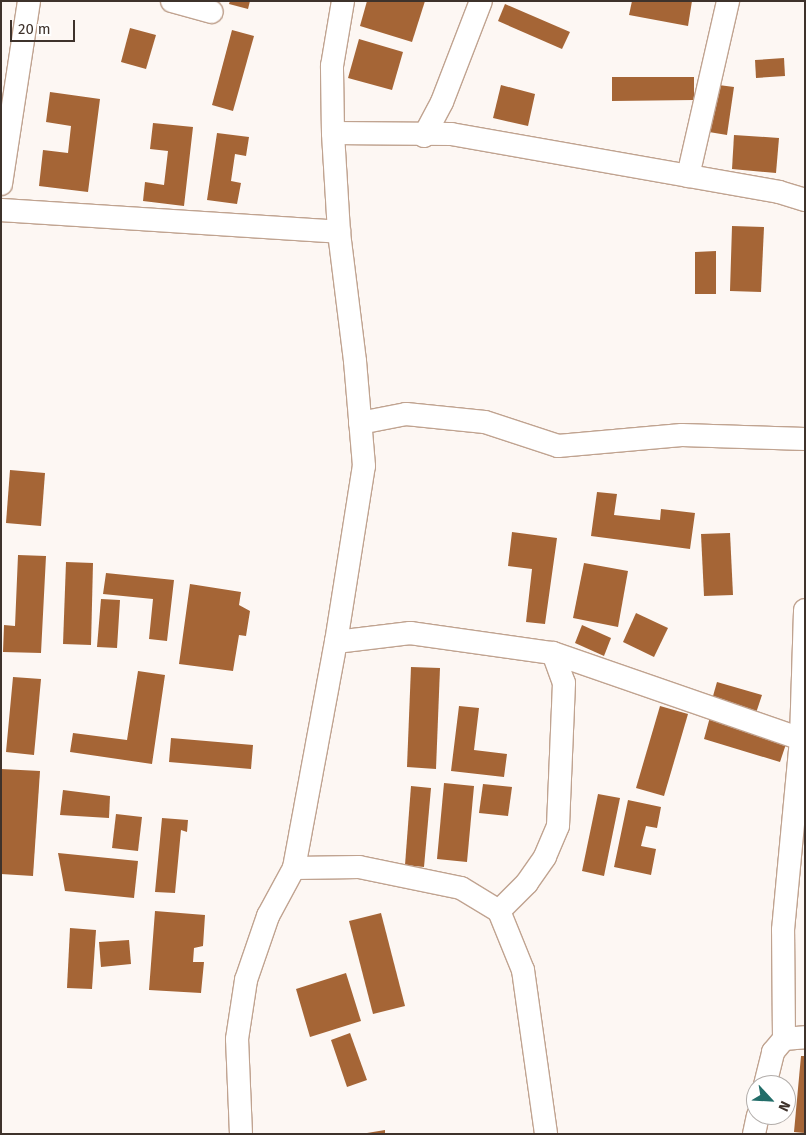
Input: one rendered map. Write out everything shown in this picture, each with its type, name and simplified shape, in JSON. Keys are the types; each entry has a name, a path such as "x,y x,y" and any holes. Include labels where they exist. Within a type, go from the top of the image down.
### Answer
{"street":[{"path":"1,184 12,54 29,1"},
{"path":"172,1 212,12"},
{"path":"241,1134 237,1039 246,980 268,916 294,868 336,642 364,466 339,232 333,133 332,66 343,1"},
{"path":"424,136 442,102 481,1"},
{"path":"688,176 728,1"},
{"path":"333,133 424,136 451,134 688,176 805,200"},
{"path":"1,210 339,232"},
{"path":"360,422 406,414 485,422 558,446 682,434 805,439"},
{"path":"767,1075 773,1052 795,1038 783,930 801,739 805,610"},
{"path":"336,642 410,633 553,653 801,739"},
{"path":"499,911 527,883 545,857 558,826 564,683 553,653"},
{"path":"294,868 359,867 416,876 461,888 499,911 523,970 546,1134"}],"building":[{"path":"230,1 250,1 248,9 229,4"},
{"path":"367,1 425,1 412,42 360,26"},
{"path":"632,1 692,1 688,26 629,15"},
{"path":"505,4 570,32 562,49 498,21"},
{"path":"130,28 156,35 146,69 121,62"},
{"path":"232,30 254,36 233,111 212,105"},
{"path":"359,39 403,52 392,90 348,78"},
{"path":"784,58 785,76 756,78 755,60"},
{"path":"612,77 694,77 694,100 612,101"},
{"path":"711,84 734,87 727,135 703,131"},
{"path":"501,85 535,94 528,126 493,118"},
{"path":"50,92 100,99 88,192 39,186 43,150 68,153 71,126 46,122"},
{"path":"153,123 193,127 184,206 143,201 145,182 164,185 168,151 150,149"},
{"path":"217,133 249,137 246,156 235,154 231,181 241,183 237,204 207,200"},
{"path":"734,135 779,138 776,173 732,169"},
{"path":"732,226 764,227 761,292 730,291"},
{"path":"716,251 716,294 695,294 695,252"},
{"path":"10,470 45,473 41,526 6,523"},
{"path":"597,492 617,494 614,515 660,520 661,509 695,513 690,549 591,536"},
{"path":"512,532 557,538 545,624 526,622 532,569 508,566"},
{"path":"730,533 733,595 704,596 701,534"},
{"path":"18,555 46,556 41,653 3,652 4,625 15,626"},
{"path":"66,562 93,563 91,645 63,644"},
{"path":"584,563 628,571 618,627 573,618"},
{"path":"106,573 174,580 167,641 149,639 153,599 103,594"},
{"path":"190,584 241,592 239,605 250,611 246,636 239,635 233,671 179,664"},
{"path":"101,599 120,600 117,648 97,647"},
{"path":"636,613 668,628 654,657 623,642"},
{"path":"582,625 611,638 604,656 575,643"},
{"path":"411,667 440,668 436,769 407,767"},
{"path":"138,671 165,675 152,764 70,752 73,733 127,740"},
{"path":"13,677 41,679 34,755 6,752"},
{"path":"717,682 762,695 755,716 711,703"},
{"path":"459,706 479,708 474,750 507,754 504,777 451,771"},
{"path":"660,706 688,714 664,796 636,788"},
{"path":"710,717 787,741 780,762 704,739"},
{"path":"171,738 253,745 251,769 169,762"},
{"path":"1,769 40,771 33,876 1,874"},
{"path":"444,783 474,786 467,862 437,859"},
{"path":"483,784 512,787 508,816 479,813"},
{"path":"411,786 431,788 424,867 405,865"},
{"path":"63,790 110,796 109,818 60,815"},
{"path":"598,794 620,798 604,876 582,871"},
{"path":"628,800 661,807 657,828 646,826 641,846 656,849 651,875 614,867"},
{"path":"116,814 142,817 138,851 112,848"},
{"path":"162,818 188,820 187,832 181,830 175,893 155,892"},
{"path":"58,853 138,861 134,898 65,891"},
{"path":"155,911 205,915 203,946 194,948 193,962 204,962 201,993 149,990"},
{"path":"381,913 405,1006 373,1014 349,921"},
{"path":"70,928 96,930 92,989 67,988"},
{"path":"129,940 131,964 101,967 99,942"},
{"path":"346,973 361,1021 310,1037 296,989"},
{"path":"350,1033 367,1080 347,1087 331,1040"},
{"path":"801,1056 805,1056 805,1133 794,1132"},
{"path":"385,1130 385,1134 367,1134 367,1133"}]}
